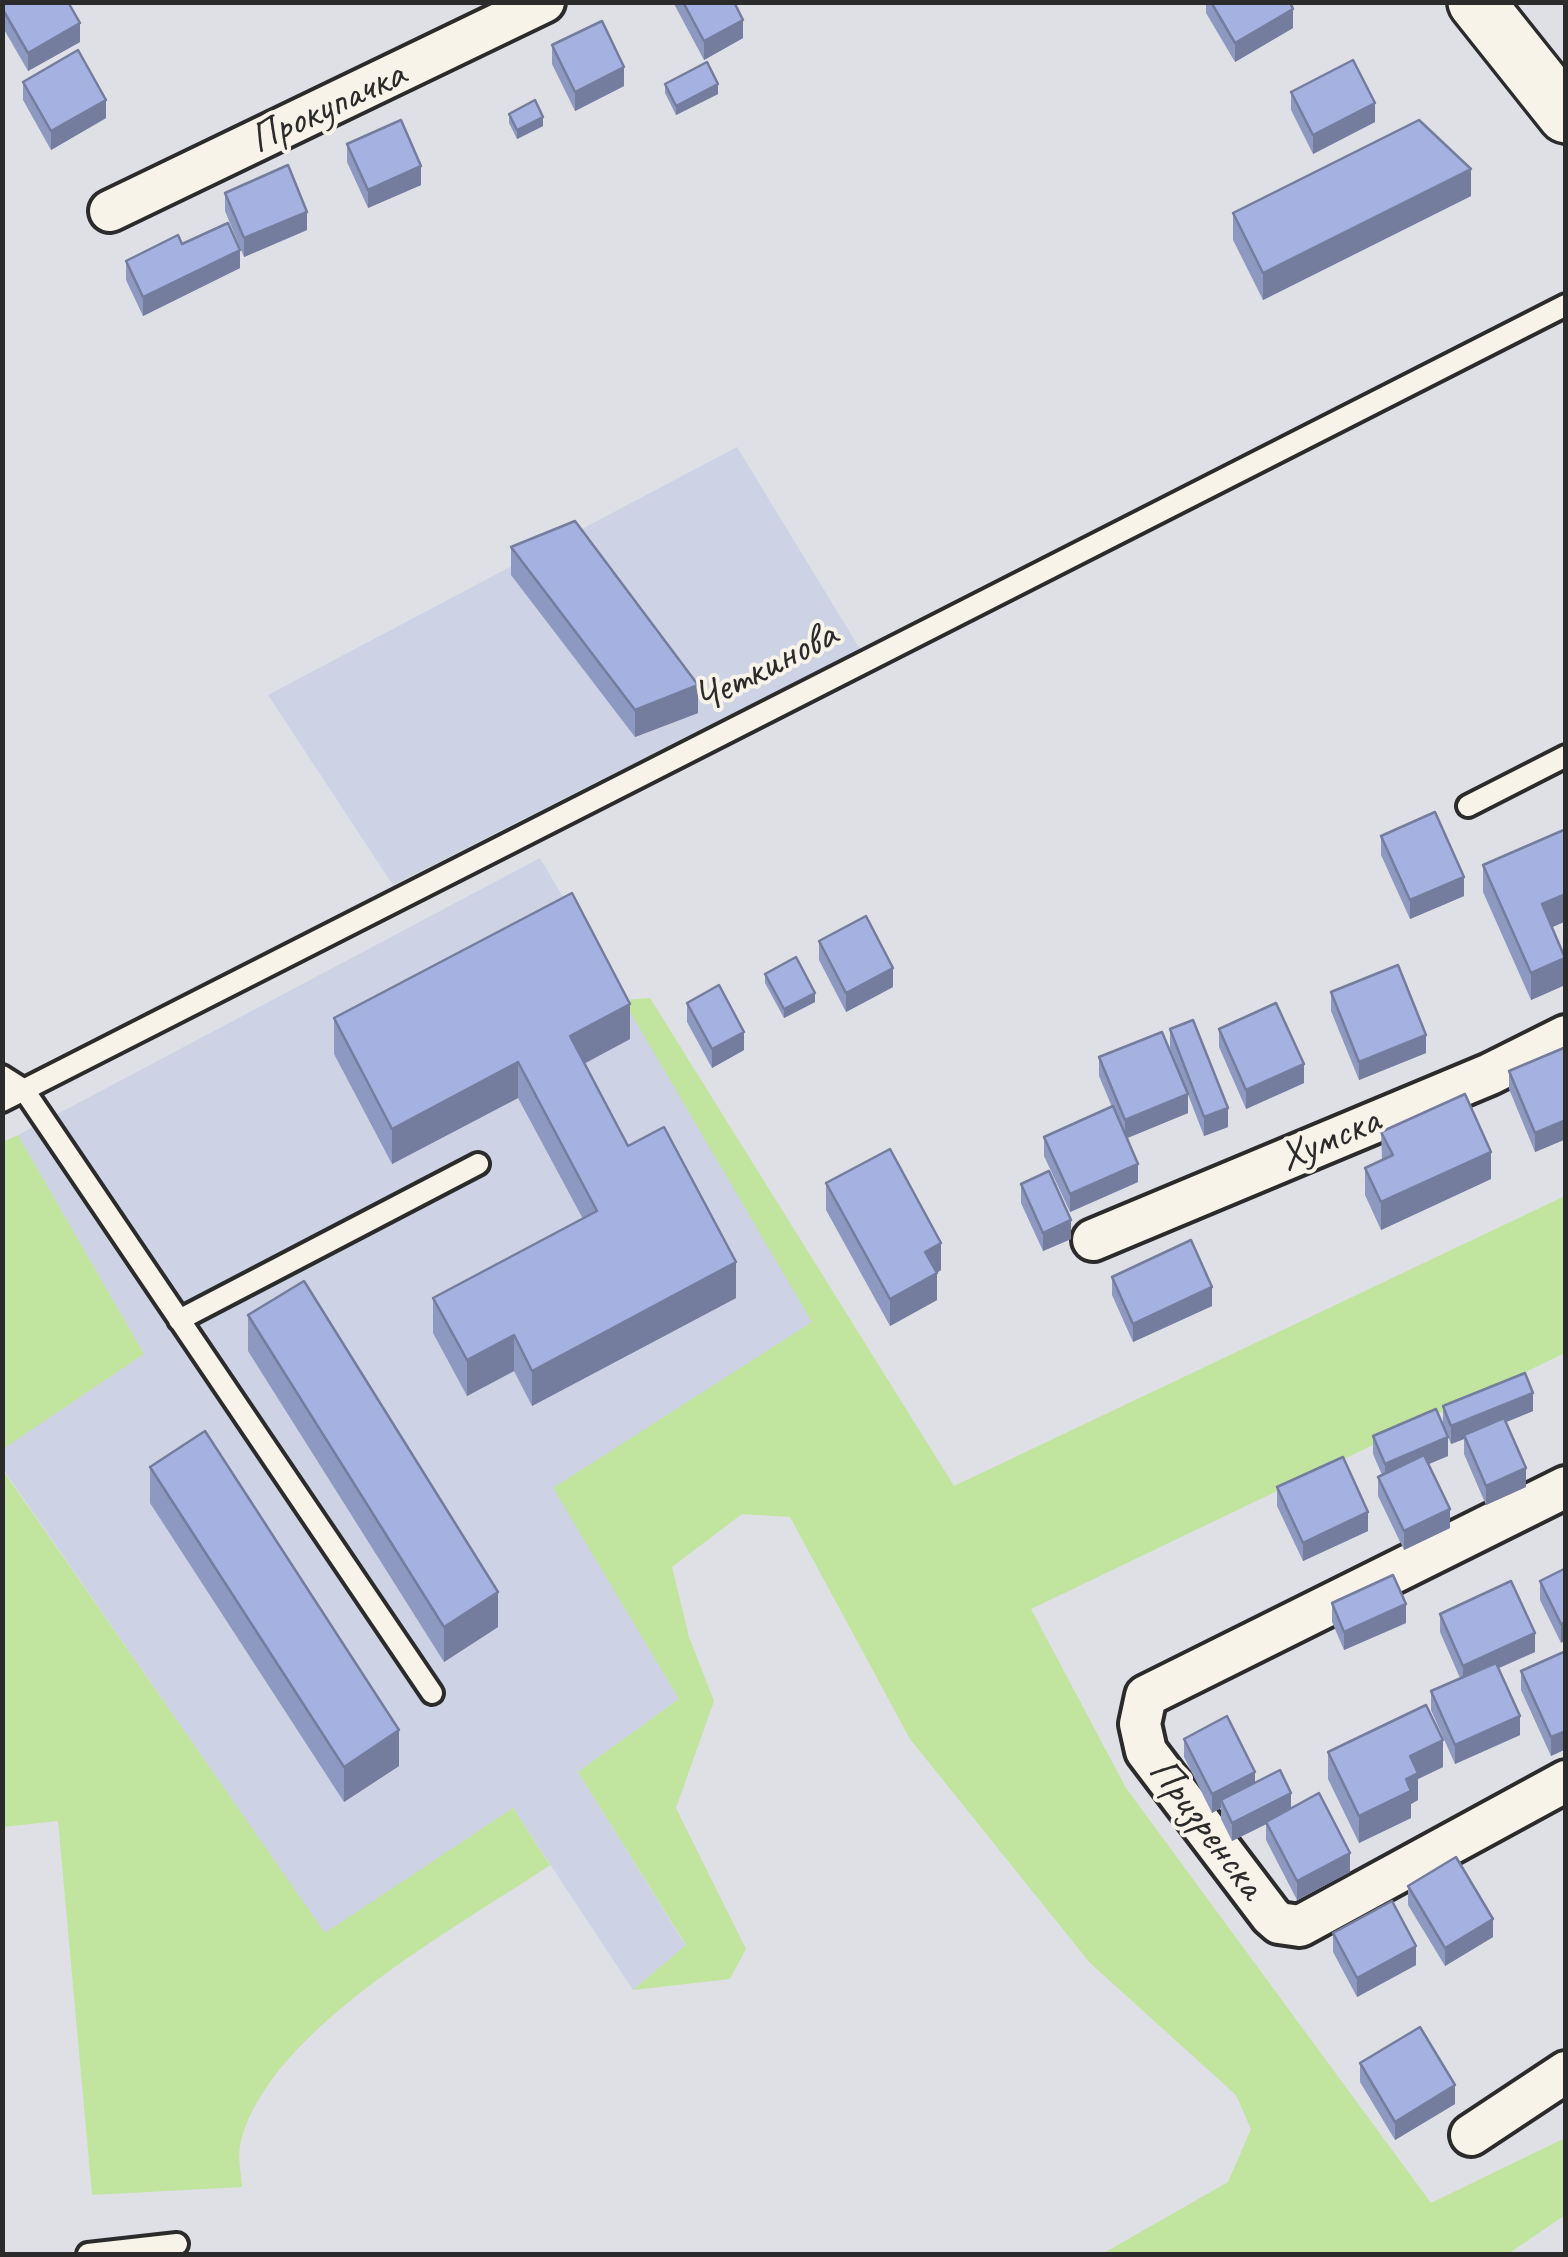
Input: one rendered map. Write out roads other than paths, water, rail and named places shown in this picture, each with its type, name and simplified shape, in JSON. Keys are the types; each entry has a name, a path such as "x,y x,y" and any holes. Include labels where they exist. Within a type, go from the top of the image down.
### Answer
{"main road":[{"path":"1476,2 1566,116"}],"street":[{"name":"Прокупачка","path":"110,211 544,2"},
{"name":"Хумска","path":"1093,1240 1490,1074 1566,1036"},
{"name":"Призренска","path":"1566,1487 1146,1696 1140,1724 1146,1751 1206,1834 1271,1916 1290,1926 1300,1926 1566,1781"},
{"path":"1471,2135 1566,2072"}],"lane":[{"name":"Четкинова","path":"2,1101 1566,304"},
{"path":"1468,806 1566,756"},
{"path":"2,1076 24,1090 432,1693"},
{"path":"179,1320 478,1164"},
{"path":"88,2254 176,2244"}]}
